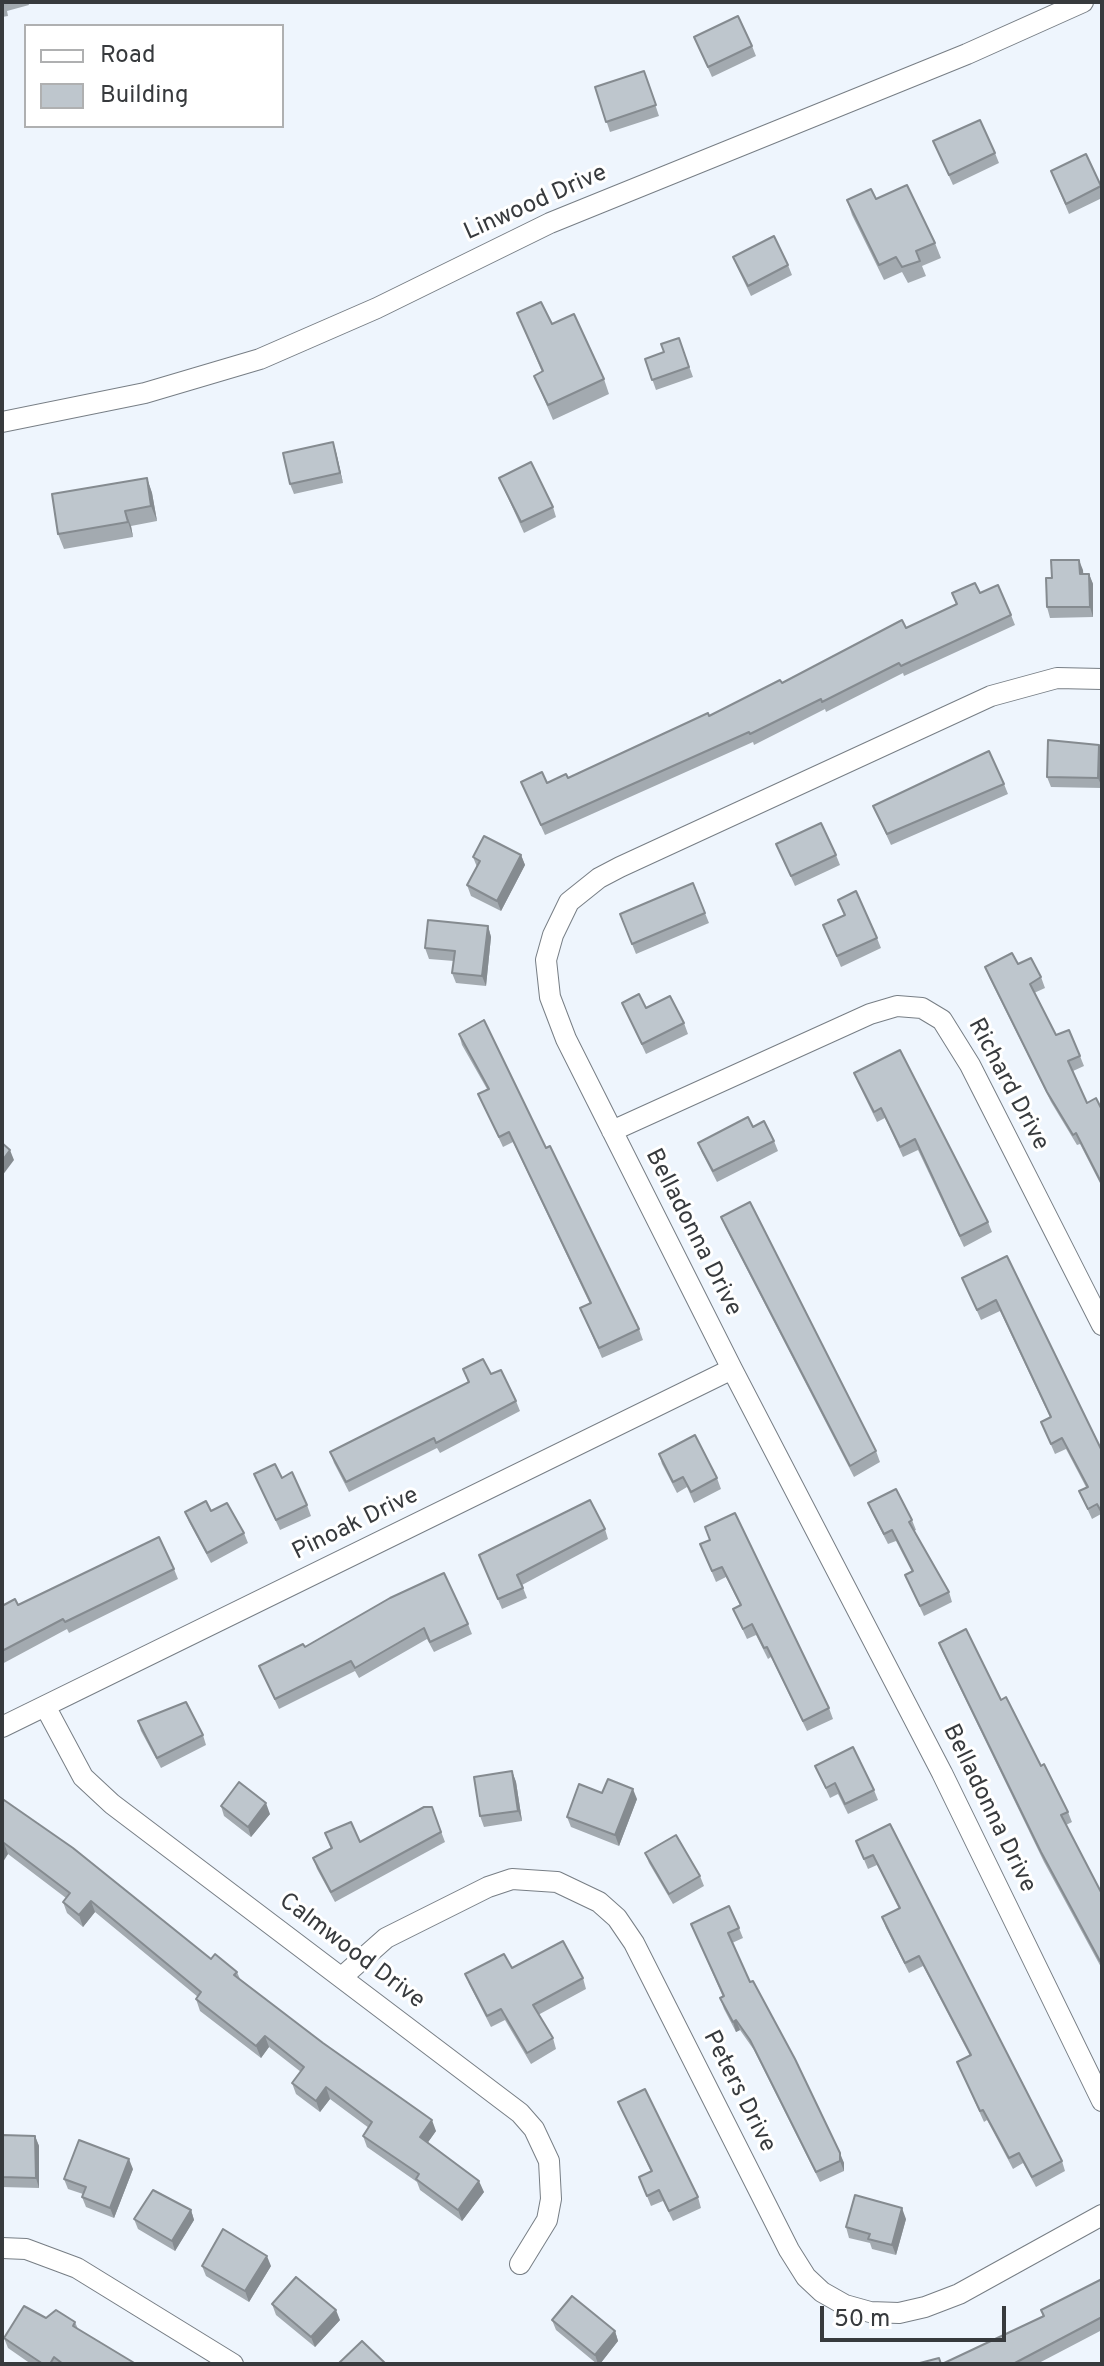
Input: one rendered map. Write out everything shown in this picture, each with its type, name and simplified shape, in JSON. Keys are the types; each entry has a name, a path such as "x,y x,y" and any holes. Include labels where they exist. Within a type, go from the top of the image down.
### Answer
{"street":[{"name":"Linwood Drive","path":"2,422 145,393 260,359 377,308 550,223 967,54 1083,2"},
{"name":"Belladonna Drive","path":"1102,679 1057,678 991,696 620,867 583,889 569,902 556,927 546,960 555,1013 612,1131 942,1773 1102,2101"},
{"name":"Richard Drive","path":"612,1131 870,1014 897,1006 922,1008 942,1020 970,1065 1102,1325"},
{"name":"Pinoak Drive","path":"2,1727 732,1369"},
{"name":"Calmwood Drive","path":"45,1706 83,1777 112,1804 520,2113 534,2129 549,2161 551,2199 547,2220 520,2264"},
{"name":"Peters Drive","path":"342,1977 386,1938 488,1887 512,1879 557,1882 599,1902 617,1918 634,1943 789,2250 806,2277 822,2292 845,2305 870,2312 899,2313 925,2307 959,2294 1102,2215"},
{"path":"2,2248 26,2249 77,2268 233,2364"}],"building":[{"path":"738,16 752,46 708,67 694,37"},
{"path":"644,71 656,105 606,122 595,87"},
{"path":"980,120 995,153 949,175 933,141"},
{"path":"1086,154 1101,186 1066,204 1051,171"},
{"path":"907,185 935,243 916,251 920,261 902,267 896,257 879,265 847,200 871,189 876,199"},
{"path":"774,236 788,265 748,286 733,257"},
{"path":"541,302 552,324 574,314 604,379 548,405 534,376 543,371 517,313"},
{"path":"679,338 689,367 652,380 645,359 664,352 661,344"},
{"path":"333,442 340,473 290,484 283,453"},
{"path":"531,462 553,507 521,522 499,478"},
{"path":"147,478 151,506 125,511 128,522 58,534 52,494"},
{"path":"1051,560 1079,560 1080,574 1089,574 1090,607 1047,607 1046,578 1052,578"},
{"path":"975,583 980,593 998,585 1011,615 541,825 521,782 542,772 547,783 566,774 568,778 708,713 709,716 780,680 782,683 902,620 906,628 957,604 952,593"},
{"path":"1048,740 1099,745 1098,778 1047,777"},
{"path":"989,751 1004,784 887,834 873,806"},
{"path":"821,823 836,855 791,876 776,844"},
{"path":"484,836 521,855 497,901 467,885 480,861 473,857"},
{"path":"693,883 705,913 632,944 620,914"},
{"path":"856,891 877,938 837,956 823,925 845,915 838,900"},
{"path":"428,920 488,926 482,976 452,973 455,951 425,948"},
{"path":"1012,953 1018,964 1031,958 1041,977 1030,984 1056,1035 1069,1030 1080,1056 1068,1061 1087,1103 1096,1098 1102,1110 1102,1184 1076,1133 1073,1135 1047,1092 985,967"},
{"path":"639,994 646,1008 670,996 684,1023 642,1044 622,1003"},
{"path":"484,1020 546,1148 550,1146 639,1329 599,1348 580,1308 591,1303 509,1132 499,1137 478,1094 489,1089 459,1034"},
{"path":"900,1050 988,1222 960,1236 915,1139 900,1147 881,1108 874,1112 854,1073"},
{"path":"748,1117 753,1127 764,1121 774,1141 713,1171 698,1143"},
{"path":"2,1143 10,1150 2,1161"},
{"path":"750,1202 876,1451 850,1466 721,1217"},
{"path":"1007,1256 1102,1451 1102,1513 1097,1504 1088,1509 1079,1491 1088,1487 1062,1438 1051,1444 1041,1422 1051,1417 996,1300 977,1310 962,1278"},
{"path":"483,1359 491,1374 501,1370 516,1401 436,1443 434,1438 346,1482 330,1452 469,1382 463,1369"},
{"path":"695,1435 717,1478 691,1492 683,1477 673,1482 659,1454"},
{"path":"275,1464 282,1478 292,1472 307,1505 276,1520 254,1474"},
{"path":"896,1489 912,1520 909,1522 949,1592 920,1606 905,1575 913,1571 892,1530 884,1534 868,1503"},
{"path":"590,1500 605,1529 517,1575 523,1588 498,1599 479,1555"},
{"path":"206,1501 211,1511 227,1503 244,1533 207,1553 185,1512"},
{"path":"735,1513 829,1708 803,1721 767,1647 764,1648 752,1624 743,1629 733,1609 741,1605 722,1567 712,1571 700,1544 710,1540 705,1527"},
{"path":"159,1537 174,1569 65,1622 63,1619 2,1651 2,1606 15,1599 18,1605"},
{"path":"444,1573 468,1624 430,1642 424,1628 355,1668 351,1661 275,1699 259,1666 303,1644 305,1647 390,1598"},
{"path":"966,1629 1001,1700 1006,1697 1041,1766 1044,1764 1068,1812 1061,1815 1102,1894 1100,1961 1041,1852 939,1643"},
{"path":"186,1702 203,1735 157,1758 138,1721"},
{"path":"853,1747 874,1790 845,1804 835,1783 826,1788 815,1766"},
{"path":"512,1771 518,1811 480,1816 474,1777"},
{"path":"608,1779 633,1789 615,1835 567,1817 579,1784 602,1793"},
{"path":"239,1782 266,1803 248,1827 221,1806"},
{"path":"4,1800 73,1848 211,1959 215,1954 237,1972 234,1975 323,2043 432,2120 420,2137 479,2181 458,2210 416,2179 419,2174 363,2136 372,2122 326,2087 316,2101 292,2083 304,2067 265,2036 256,2046 196,1999 201,1992 91,1901 79,1915 63,1902 70,1893 4,1843 2,1846"},
{"path":"424,1807 432,1807 441,1832 331,1892 313,1858 332,1848 325,1833 351,1822 360,1842"},
{"path":"890,1824 1062,2161 1032,2177 1019,2153 1009,2158 983,2110 980,2111 957,2062 971,2055 919,1956 905,1963 882,1917 900,1908 873,1855 864,1859 856,1841"},
{"path":"676,1835 700,1876 669,1894 645,1853"},
{"path":"729,1906 739,1928 728,1933 750,1982 753,1981 795,2059 840,2153 840,2161 816,2172 750,2040 736,2020 733,2022 720,1998 724,1996 691,1924"},
{"path":"563,1941 583,1978 533,2005 553,2038 527,2053 501,2009 487,2016 465,1974 504,1954 512,1968"},
{"path":"645,2089 698,2197 669,2211 659,2190 647,2196 639,2177 652,2171 618,2102"},
{"path":"2,2135 35,2136 36,2178 2,2177"},
{"path":"79,2140 129,2159 110,2208 82,2197 86,2187 64,2179"},
{"path":"153,2190 191,2210 172,2241 134,2219"},
{"path":"855,2195 902,2208 892,2245 868,2239 870,2234 846,2227"},
{"path":"223,2229 267,2256 245,2291 202,2266"},
{"path":"296,2277 336,2310 311,2337 272,2304"},
{"path":"1102,2279 1102,2317 1013,2364 942,2364 1044,2316 1041,2310"},
{"path":"572,2296 615,2331 595,2355 552,2320"},
{"path":"24,2306 46,2318 56,2310 75,2322 73,2326 136,2364 63,2364 54,2357 50,2364 43,2364 4,2338"},
{"path":"362,2341 386,2364 338,2364"},
{"path":"939,2358 941,2364 916,2364"}]}
